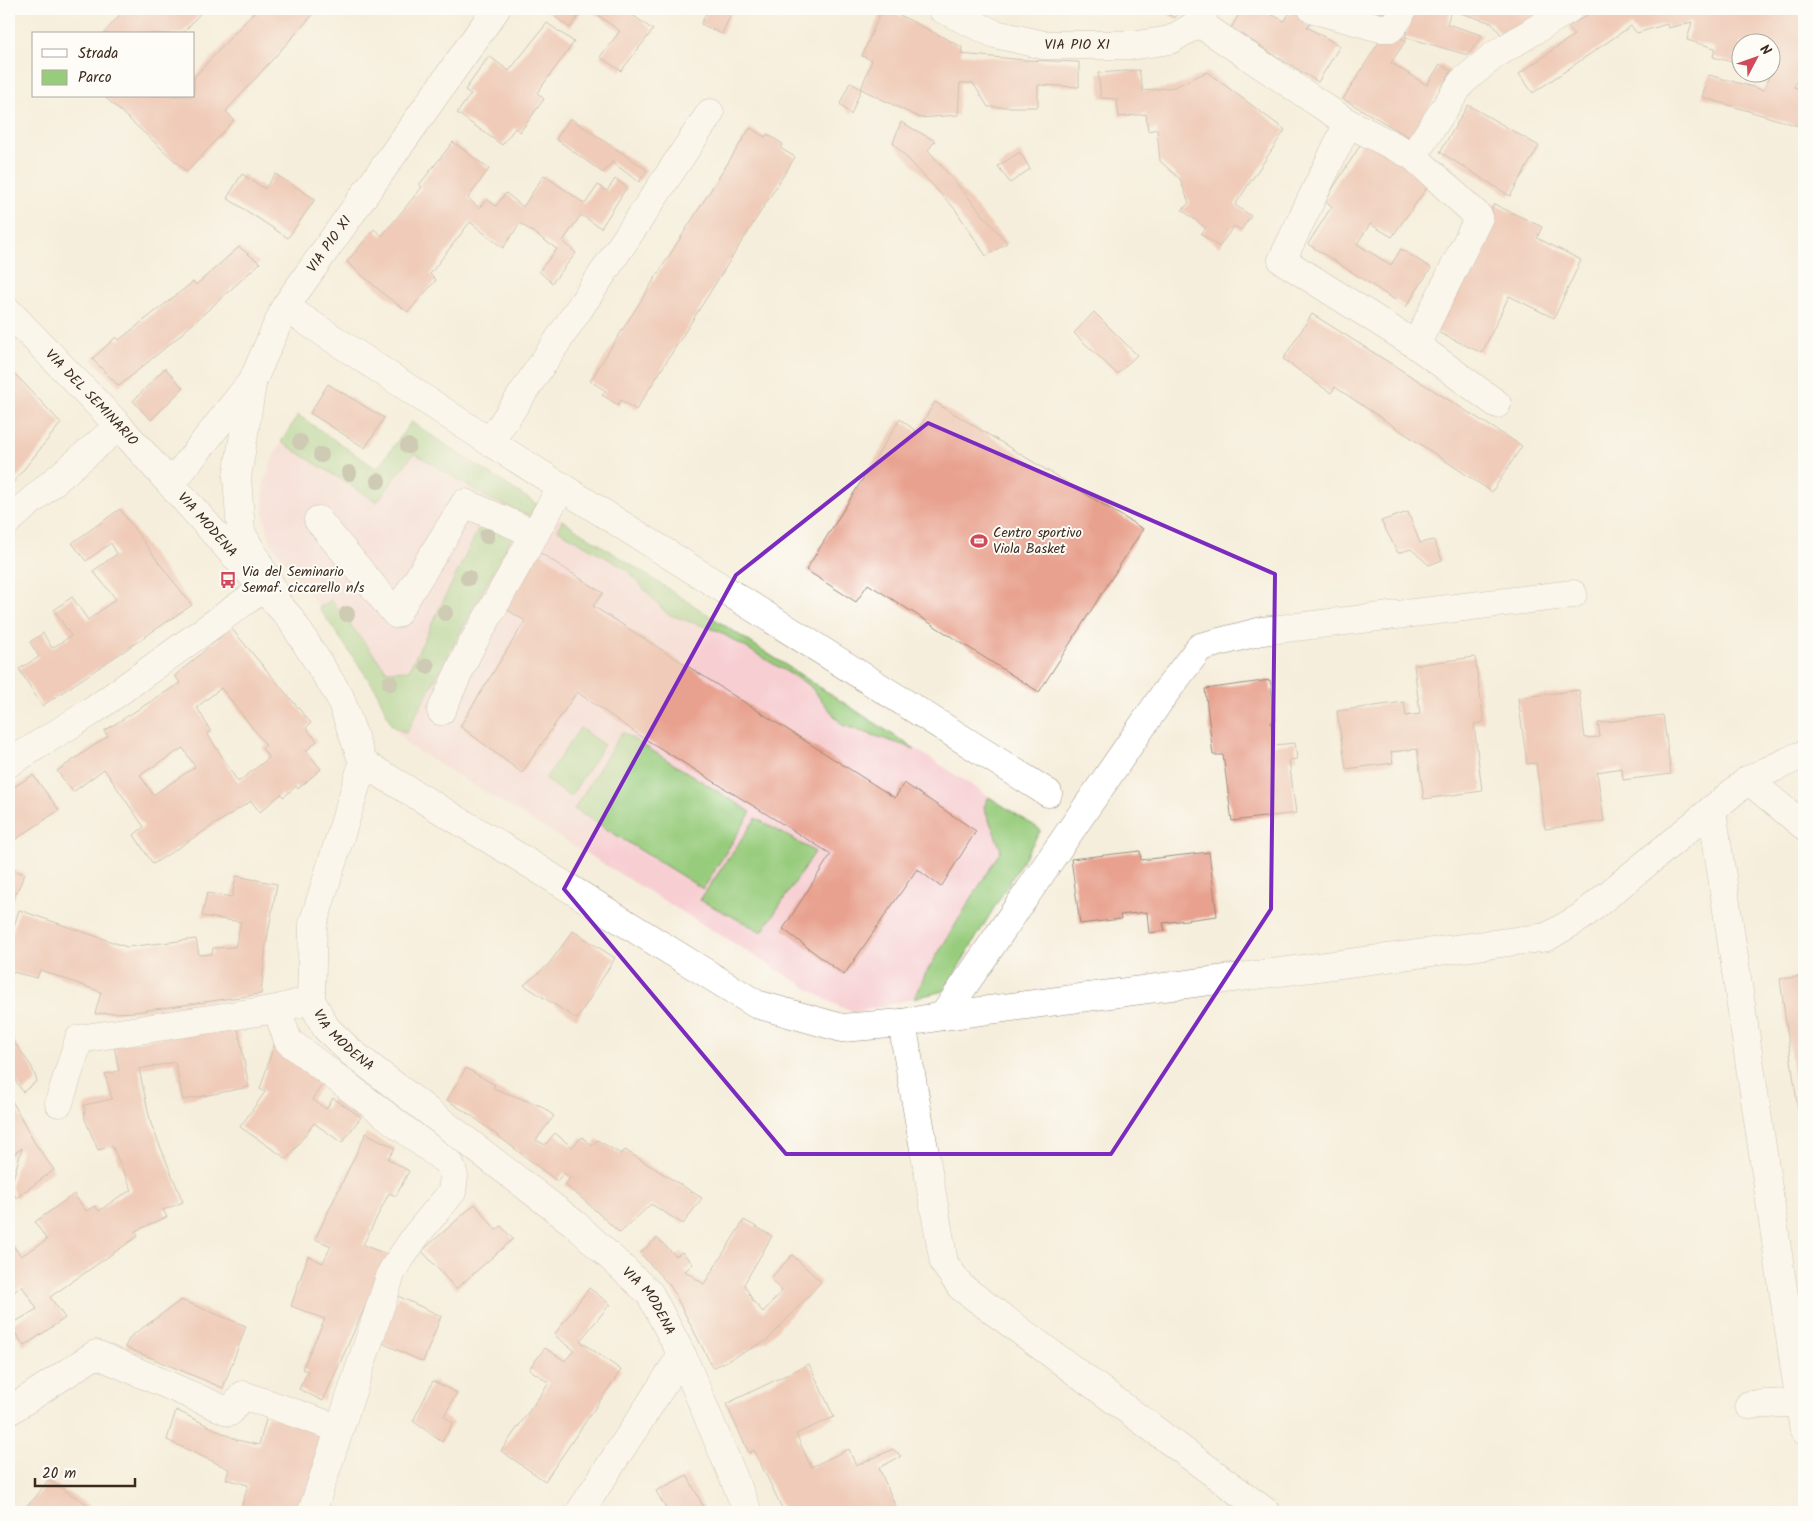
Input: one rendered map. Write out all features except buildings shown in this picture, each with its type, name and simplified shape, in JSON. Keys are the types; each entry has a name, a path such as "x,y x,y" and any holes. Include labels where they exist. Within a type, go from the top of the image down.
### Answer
{"street":[{"name":"VIA PIO XI","path":"171,484 253,380 285,307 496,9"},
{"name":"VIA PIO XI","path":"942,9 995,34 1044,45 1137,45 1170,40 1202,16"},
{"path":"1312,9 1380,28 1391,28 1400,16 1402,9"},
{"path":"1412,156 1462,82 1493,56 1569,9"},
{"path":"1202,16 1348,123 1412,156 1480,217 1416,345"},
{"path":"490,442 710,113"},
{"path":"1348,123 1282,260 1416,345 1497,404"},
{"path":"285,307 490,442 1048,793"},
{"name":"VIA DEL SEMINARIO","path":"9,312 119,426 171,484"},
{"path":"253,380 237,477 241,532 290,618"},
{"path":"12,514 119,426"},
{"name":"VIA MODENA","path":"171,484 290,618 340,697 363,764 313,924 311,1000 326,1028 351,1052 575,1224 650,1294 682,1355 748,1512"},
{"path":"441,711 469,650 562,486"},
{"path":"318,520 396,614 465,503 535,534"},
{"path":"9,763 91,712 262,588"},
{"path":"944,1016 1160,701 1200,647 1262,631 1573,594"},
{"path":"363,764 514,854 756,1004 842,1028 902,1024 944,1016 1547,937 1581,917 1748,780 1804,755"},
{"path":"1748,780 1804,826"},
{"path":"1712,809 1802,1403 1804,1431"},
{"path":"59,1103 79,1039 278,1010 311,1000"},
{"path":"278,1010 288,1042 450,1164 454,1176 452,1192 417,1234 392,1271 312,1512"},
{"path":"902,1024 944,1263 961,1287 1266,1512"},
{"path":"9,1411 96,1354 230,1412 243,1395 340,1428"},
{"path":"580,1512 682,1355"},
{"path":"1750,1405 1802,1403"}],"highlighted area":[{"path":"928,423 1275,574 1271,909 1111,1154 786,1154 564,889 736,575"}],"shaded area":[{"path":"298,415 377,469 411,422 1041,830 944,991 854,1013 830,1002 408,745 392,726 376,690 352,654 271,542 264,518 263,487 274,455"}],"green space":[{"path":"298,415 377,469 411,422 538,505 530,516 486,497 414,453 377,502 281,442"},
{"path":"562,520 915,749 842,725 809,685 718,631 667,614 626,569 558,530"},
{"path":"482,522 512,537 406,733 392,726 376,690 319,608 331,600 387,671 409,670"},
{"path":"580,728 604,745 570,797 545,779"},
{"path":"622,732 751,812 703,889 574,809"},
{"path":"989,797 1041,830 944,991 914,998 926,973 1001,850 984,807"},
{"path":"756,818 815,852 762,932 700,900"}],"place":[{"name":"Centro sportivo Viola Basket","path":"979,541"},
{"name":"Via del Seminario Semaf. ciccarello n/s","path":"228,580"}]}
